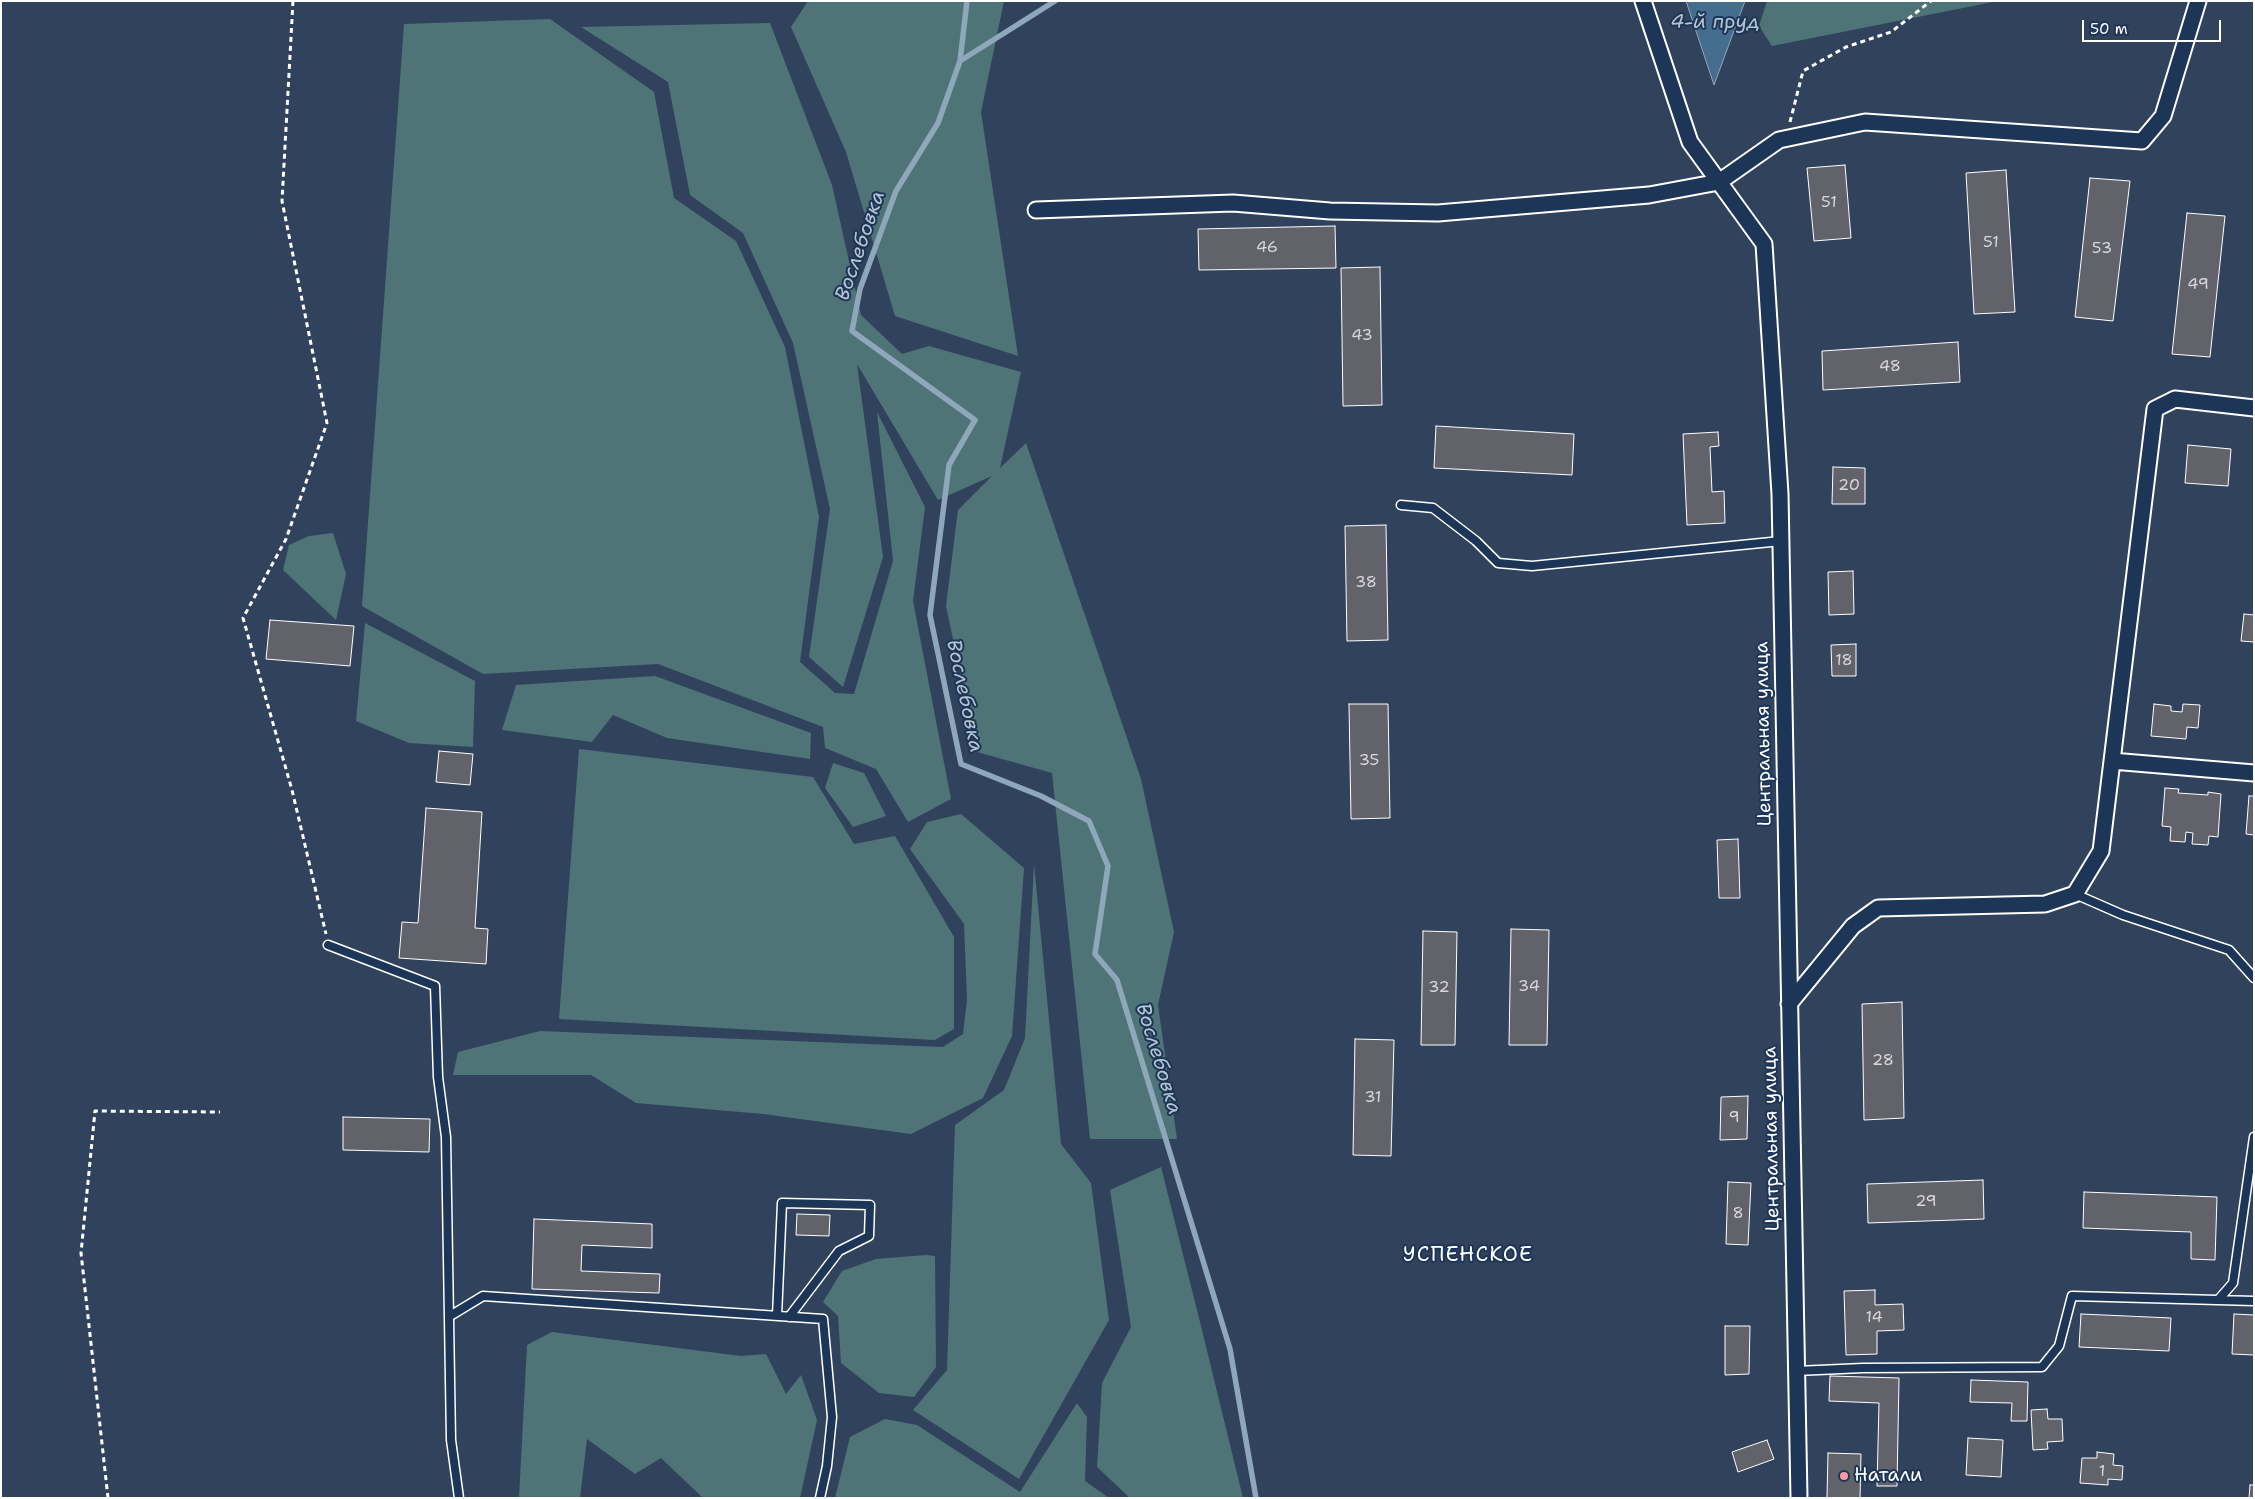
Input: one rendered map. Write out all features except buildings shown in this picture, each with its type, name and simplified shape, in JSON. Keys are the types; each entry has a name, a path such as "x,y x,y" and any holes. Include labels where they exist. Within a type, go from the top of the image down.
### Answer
{"street":[{"name":"Центральная улица","path":"1643,1 1690,142 1764,244 1779,484 1799,1498"},
{"path":"1036,210 1233,203 1330,211 1438,213 1649,195 1719,182 1780,140 1865,122 2142,141 2162,116 2198,1"},
{"path":"1790,1004 1853,926 1878,908 2045,904 2075,894 2101,852 2155,409 2175,399 2254,408"},
{"path":"2112,761 2254,773"}],"lane":[{"path":"1402,505 1433,508 1476,541 1498,563 1532,566 1780,541"},
{"path":"2075,894 2124,915 2229,950 2254,978"},
{"path":"328,945 435,986 438,1077 446,1137 451,1440 459,1498"},
{"path":"2219,1299 2233,1283 2254,1137"},
{"path":"777,1316 782,1203 870,1206 869,1236 839,1251 789,1317"},
{"path":"450,1316 483,1296 823,1319 832,1416 827,1466 820,1498"},
{"path":"1796,1371 1863,1368 2042,1367 2059,1346 2072,1296 2254,1301"}],"path":[{"path":"293,1 282,202 327,422 286,539 243,618 292,790 328,945"},
{"path":"1780,140 1790,124 1795,97 1803,71 1846,47 1891,32 1931,1"},
{"path":"108,1498 81,1253 95,1111 220,1112"}],"green space":[{"path":"808,1 1004,1 981,112 1018,356 895,316 846,152 791,27"},
{"path":"1767,1 1998,1 1772,46 1759,26"},
{"path":"550,19 654,92 674,198 736,241 785,347 819,517 800,662 835,693 854,694 893,561 877,412 925,507 913,601 951,799 908,822 876,769 825,748 823,727 658,664 483,674 362,606 404,24"},
{"path":"770,23 832,185 861,315 902,354 929,346 1021,372 1000,468 1026,443 1141,779 1174,932 1158,1005 1177,1139 1090,1139 1052,773 977,752 946,606 958,510 992,476 938,500 857,364 883,557 843,687 809,657 830,509 793,343 743,233 690,195 668,82 581,27"},
{"path":"333,533 346,574 336,620 283,570 289,545 309,536"},
{"path":"365,623 475,681 473,747 409,743 356,721"},
{"path":"655,676 811,733 810,759 667,738 613,715 592,742 502,730 516,685"},
{"path":"579,749 813,777 854,844 895,836 954,937 954,1029 935,1040 559,1019"},
{"path":"833,763 864,773 886,816 853,827 825,788"},
{"path":"961,814 1024,868 1012,1036 983,1098 911,1134 763,1114 636,1103 591,1075 453,1075 458,1052 540,1031 943,1047 963,1034 967,1000 964,924 910,849 927,822"},
{"path":"1034,864 1061,1144 1091,1183 1109,1320 1019,1479 913,1410 947,1370 955,1125 1004,1090 1025,1038"},
{"path":"1161,1167 1243,1498 1130,1498 1097,1467 1102,1383 1131,1327 1110,1190"},
{"path":"935,1256 936,1367 914,1397 879,1393 841,1363 838,1316 823,1302 842,1271 876,1259"},
{"path":"552,1332 741,1356 766,1354 786,1394 801,1375 817,1420 800,1498 703,1498 661,1458 635,1474 587,1439 580,1498 519,1498 527,1345"},
{"path":"1077,1403 1087,1417 1085,1481 1109,1498 835,1498 850,1437 885,1419 917,1425 1020,1492"}],"water":[{"name":"4-й пруд","path":"1686,1 1745,1 1714,85"}],"waterway":[{"name":"Вослебовка","path":"967,1 960,61 938,123 896,191 860,289 852,331 975,420 949,465 930,615 961,764 1041,796 1089,821 1108,866 1095,954 1117,980 1230,1349 1256,1498"},
{"path":"960,61 1055,1"}],"place":[{"name":"Натали","path":"1844,1476"}],"district":[{"name":"УСПЕНСКОЕ","path":"1468,1256"}]}
